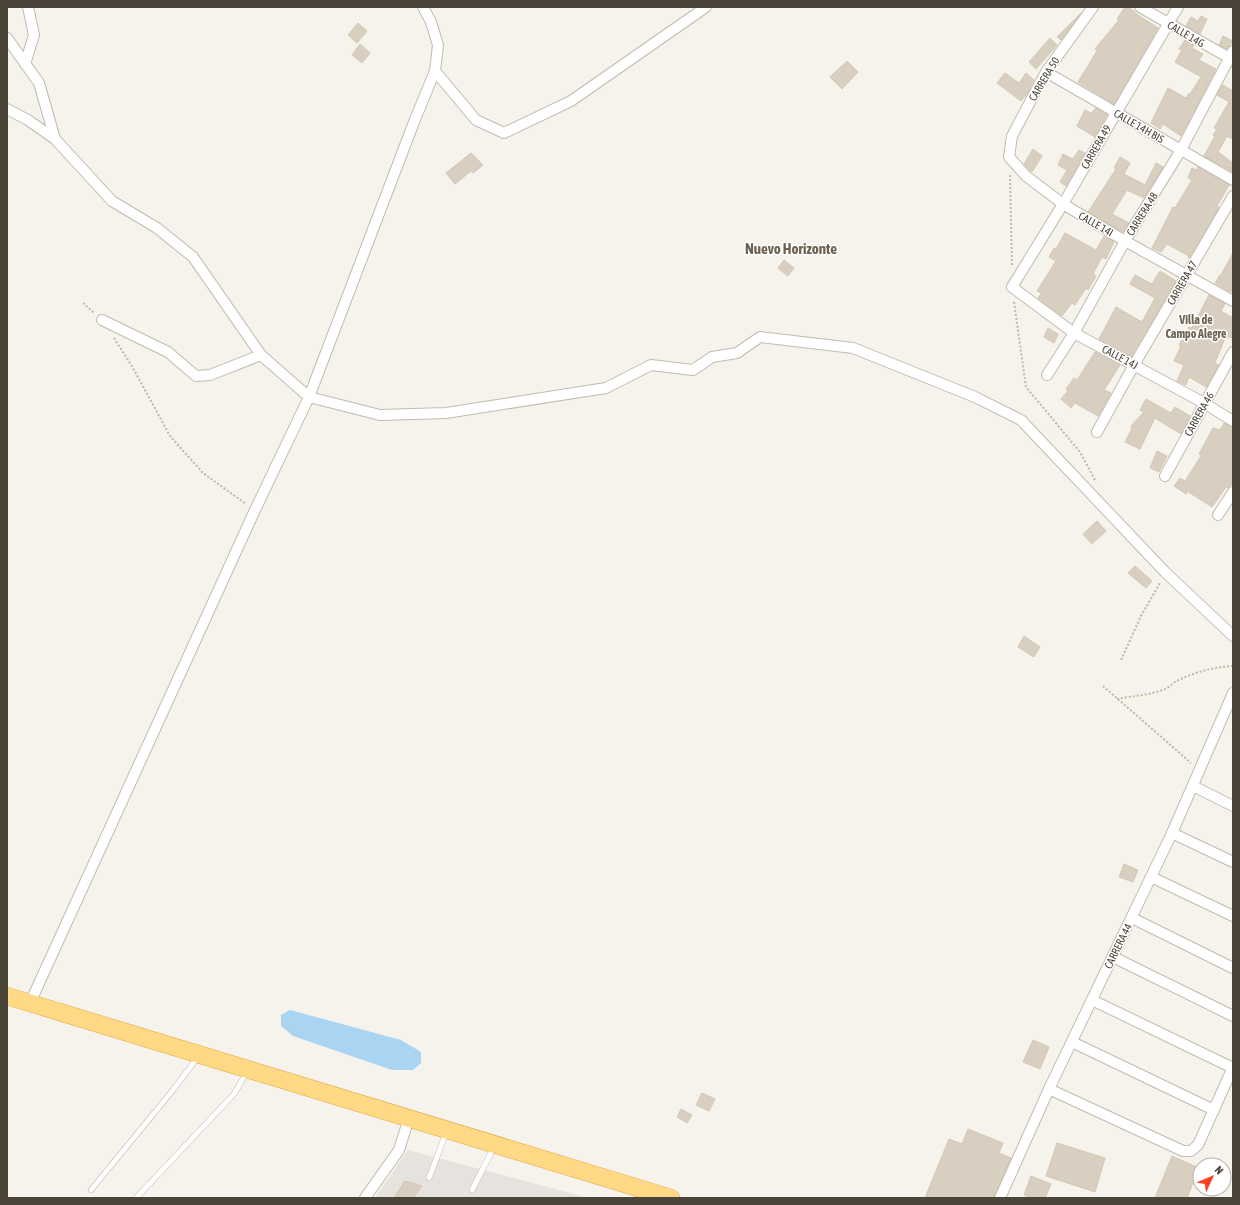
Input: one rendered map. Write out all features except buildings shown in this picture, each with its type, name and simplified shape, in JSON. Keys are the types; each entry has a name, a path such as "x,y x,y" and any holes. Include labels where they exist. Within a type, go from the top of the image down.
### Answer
{"highway":[{"path":"7,996 409,1118 636,1190 671,1198"}],"street":[{"path":"25,64 34,36 28,7"},
{"path":"30,1003 309,397 414,122 435,71 438,45 431,22 423,7"},
{"path":"435,71 476,120 504,133 571,101 706,7"},
{"name":"CARRERA 50","path":"1010,157 1012,136 1046,72 1093,7"},
{"name":"CALLE 14G","path":"1140,7 1168,24 1232,57"},
{"name":"CARRERA 49","path":"1012,287 1063,204 1178,7"},
{"path":"7,38 38,83 55,139"},
{"name":"CARRERA 48","path":"1047,375 1074,333 1125,241 1182,150 1232,57"},
{"name":"CALLE 14H BIS","path":"1046,72 1233,180"},
{"path":"7,109 28,120 55,139 112,201 157,228 192,257 261,354 309,397 380,415 446,412 606,388 651,365 693,370 712,356 737,353 760,337 853,348 975,396 1020,420 1165,572 1233,636"},
{"name":"CALLE 14I","path":"1010,157 1026,176 1063,204 1125,241 1233,301"},
{"name":"CARRERA 47","path":"1097,432 1186,274 1233,196"},
{"name":"CALLE 14J","path":"1012,287 1074,333 1204,403 1233,421"},
{"path":"102,320 168,352 196,376 210,375 261,354"},
{"name":"CARRERA 46","path":"1165,476 1233,352"},
{"path":"1218,515 1233,492"},
{"name":"CARRERA 44","path":"1000,1198 1072,1042 1172,833 1192,786 1229,711 1233,692"},
{"path":"1192,786 1233,806"},
{"path":"1172,833 1233,862"},
{"path":"1151,877 1233,916"},
{"path":"1132,918 1233,968"},
{"path":"1113,957 1233,1016"},
{"path":"1050,1089 1183,1151 1191,1151 1198,1145 1233,1068 1092,1000"},
{"path":"1072,1042 1214,1110"},
{"path":"365,1198 399,1150 409,1118"}],"lane":[{"path":"91,1190 173,1090 200,1054"},
{"path":"136,1198 234,1094 249,1069"},
{"path":"429,1178 447,1130"},
{"path":"472,1190 496,1145"}],"path":[{"path":"1010,157 1012,287 1026,386 1080,452 1098,485"},
{"path":"83,303 102,320"},
{"path":"114,338 133,368 170,436 203,473 256,510"},
{"path":"1121,660 1141,616 1165,572"},
{"path":"1117,699 1152,693 1165,689 1178,680 1194,674 1222,667 1233,666"},
{"path":"1103,686 1200,770"}],"shaded area":[{"path":"408,1150 589,1198 375,1198"}],"water":[{"path":"290,1010 401,1040 421,1052 421,1063 413,1070 392,1070 293,1036 281,1026 281,1015"}],"district":[{"name":"Nuevo Horizonte","path":"791,248"},
{"name":"Villa de Campo Alegre","path":"1196,327"}]}
